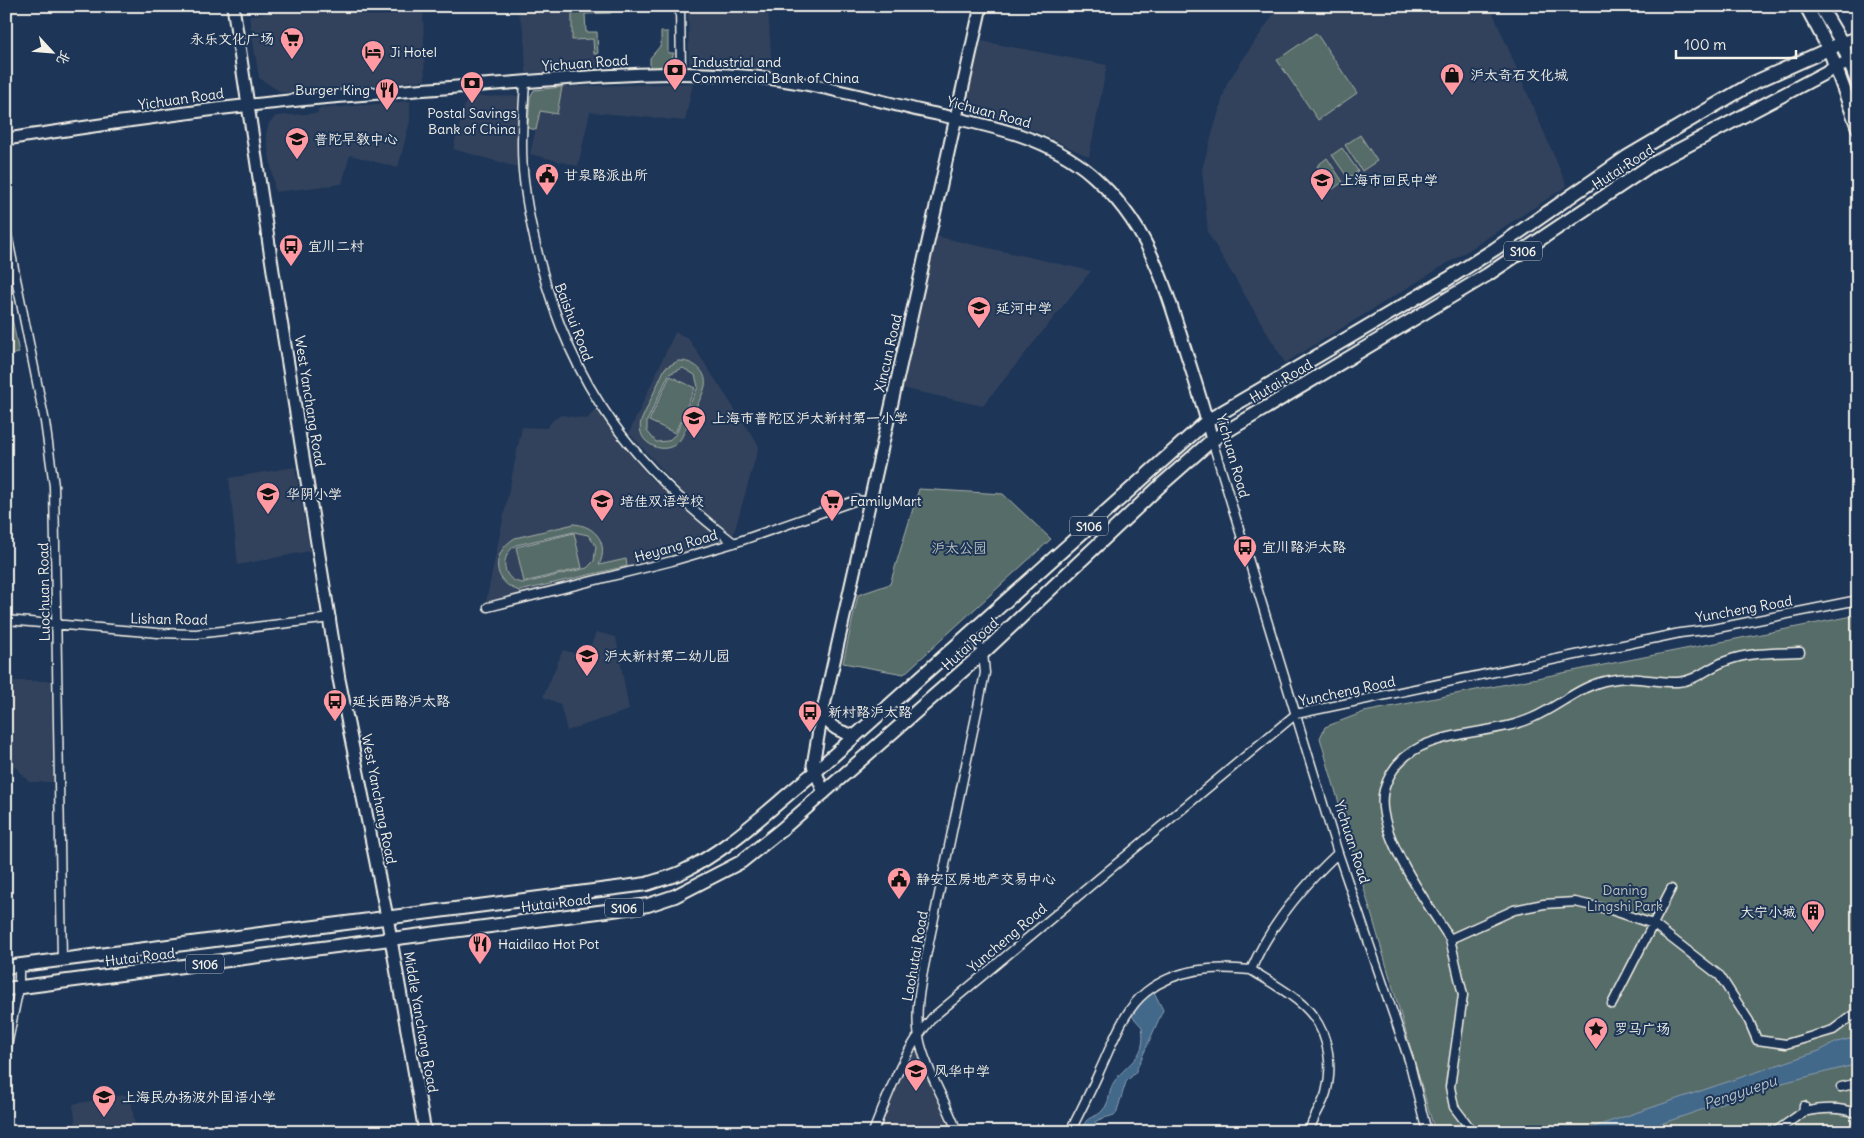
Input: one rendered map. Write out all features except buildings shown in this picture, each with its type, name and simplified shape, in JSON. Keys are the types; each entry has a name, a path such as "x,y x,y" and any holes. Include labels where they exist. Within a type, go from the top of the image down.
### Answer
{"main road":[{"path":"1806,6 1829,49 1858,128"},
{"path":"1820,6 1854,60 1858,84"},
{"name":"Hutai Road","path":"13,967 647,884 679,874 749,828 815,772 1207,421 1495,249 1627,157 1753,83 1842,43 1858,38"},
{"name":"Hutai Road","path":"13,988 614,910 648,905 675,896 741,862 824,792 983,653 1161,485 1212,440 1487,275 1654,163 1836,67 1854,60"}],"street":[{"name":"West Yanchang Road","path":"234,6 273,271 331,618 339,679 387,917"},
{"path":"680,6 681,73"},
{"name":"Xincun Road","path":"824,792 815,772 813,758 981,6"},
{"name":"Yichuan Road","path":"6,139 248,105 525,82 681,73 745,76 804,84 956,118 1023,135 1049,147 1088,172 1118,202 1146,240 1160,270 1338,853 1409,1060 1426,1132"},
{"name":"Baishui Road","path":"525,82 522,161 527,204 546,285 570,353 598,401 630,446 681,500 734,543"},
{"name":"Luochuan Road","path":"6,229 47,431 54,486 58,625 62,960"},
{"name":"Heyang Road","path":"488,607 619,575 734,543 857,500 869,502"},
{"name":"Yuncheng Road","path":"919,1034 941,1010 1296,714 1680,633 1713,629 1858,600"},
{"name":"Lishan Road","path":"6,620 158,633 196,634 331,618"},
{"name":"Laohutai Road","path":"873,1132 904,1057 919,1034 922,981 985,673 983,653 972,632"},
{"path":"1472,1132 1454,1107 1450,1086 1463,995 1450,939 1419,890 1388,832 1384,791 1392,772 1424,744 1440,738 1508,728 1533,718 1597,682 1635,678 1678,682 1702,675 1724,662 1745,655 1800,652"},
{"path":"822,713 828,723 840,733 856,736"},
{"path":"1251,970 1262,948 1293,901 1310,880 1338,853"},
{"path":"1612,1004 1672,888"},
{"path":"1450,939 1514,910 1544,904 1575,902 1611,910 1653,924 1720,976 1749,1021 1757,1040 1786,1044 1833,1030 1853,1015 1858,1016"},
{"name":"Middle Yanchang Road","path":"387,917 425,1132"},
{"path":"6,1051 13,988 13,967"},
{"path":"1070,1132 1122,1025 1145,992 1174,977 1198,969 1218,967 1251,970 1278,986 1313,1015 1321,1030 1330,1069 1325,1095 1312,1121 1309,1132"},
{"path":"919,1034 922,1049 957,1132"},
{"path":"1841,1087 1858,1083"},
{"path":"1776,1132 1804,1109 1850,1110 1858,1114"}],"shaded area":[{"path":"319,6 423,6 425,80 282,93 259,78 249,16"},
{"path":"516,6 611,6 611,13 585,14 586,32 597,32 598,70 526,73 524,31"},
{"path":"688,6 768,6 772,72 733,67 689,66"},
{"name":"上海市回民中学","path":"1279,6 1490,6 1567,186 1469,250 1285,363 1208,233 1202,169 1227,83"},
{"path":"981,41 1107,65 1089,157 1036,131 971,112 967,100"},
{"path":"693,83 685,121 590,112 578,166 530,154 540,111 557,114 562,87"},
{"path":"518,96 517,167 453,149 467,97"},
{"path":"410,101 410,121 398,168 350,155 342,184 275,192 266,134 269,123 276,116 318,113 318,109"},
{"name":"延河中学","path":"935,236 1091,271 983,406 901,388"},
{"name":"上海市普陀区沪太新村第一小学","path":"675,332 688,338 759,446 733,536 685,495 629,433"},
{"name":"培佳双语学校","path":"596,409 650,478 724,541 668,557 486,602 522,427 546,428 561,415 587,419"},
{"name":"华阴小学","path":"295,467 310,551 238,565 229,478"},
{"name":"沪太新村第二幼儿园","path":"596,632 616,637 629,710 567,731 560,704 543,697 563,650 586,657"},
{"path":"6,681 51,681 53,782 29,782 17,768 6,765"},
{"name":"风华中学","path":"917,1043 953,1132 878,1132 908,1059"},
{"name":"上海民办扬波外国语小学","path":"130,1094 136,1132 77,1132 73,1104"}],"green space":[{"path":"572,6 611,6 611,13 585,14 586,32 597,32 598,54 594,54 593,39 572,40"},
{"path":"661,32 668,32 668,53 674,53 665,65 650,68 650,58 661,45"},
{"path":"1316,33 1357,93 1318,120 1277,60"},
{"path":"562,87 557,114 540,111 536,130 528,128 530,97 534,90"},
{"path":"1360,135 1377,161 1362,171 1345,145"},
{"path":"1342,148 1358,171 1348,178 1332,155"},
{"path":"1327,158 1343,182 1333,189 1317,166"},
{"path":"6,288 19,353 6,356"},
{"path":"678,361 693,364 704,375 705,386 681,439 669,448 661,448 645,440 640,427 665,368","holes":["683,368 695,375 698,387 676,434 668,441 656,442 647,431 647,421 669,374"]},
{"path":"670,376 695,388 675,433 649,421"},
{"name":"沪太公园","path":"919,489 1003,494 1051,539 904,674 843,663 858,595 890,584"},
{"path":"574,524 582,526 589,528 595,533 602,544 602,558 599,565 626,559 627,566 520,591 510,587 504,581 499,574 498,567 498,559 502,551 515,538","holes":["574,532 588,535 596,546 594,561 587,568 525,583 517,582 507,574 505,562 510,550 516,545"]},
{"path":"574,533 582,568 524,582 516,547"},
{"name":"Daning Lingshi Park","path":"1858,615 1858,1132 1435,1132 1320,738 1325,727 1364,712"}],"water":[{"path":"1154,992 1163,1010 1135,1073 1126,1082 1116,1114 1095,1122 1096,1132 1083,1132 1085,1122 1105,1108 1114,1082 1139,1053 1143,1038 1142,1027 1132,1016"},
{"name":"Pengyuepu","path":"1858,1037 1858,1064 1774,1085 1637,1132 1579,1132 1819,1051 1837,1042"}],"place":[{"name":"永乐文化广场","path":"292,60"},
{"name":"Ji Hotel","path":"373,73"},
{"name":"Industrial and Commercial Bank of China","path":"675,91"},
{"name":"沪太奇石文化城","path":"1452,96"},
{"name":"Postal Savings Bank of China","path":"472,104"},
{"name":"Burger King","path":"387,111"},
{"name":"普陀早教中心","path":"297,160"},
{"name":"甘泉路派出所","path":"547,196"},
{"name":"上海市回民中学","path":"1322,201"},
{"name":"宜川二村","path":"291,267"},
{"name":"延河中学","path":"979,329"},
{"name":"上海市普陀区沪太新村第一小学","path":"694,439"},
{"name":"华阴小学","path":"268,515"},
{"name":"培佳双语学校","path":"602,522"},
{"name":"FamilyMart","path":"832,522"},
{"name":"宜川路沪太路","path":"1245,568"},
{"name":"沪太新村第二幼儿园","path":"587,677"},
{"name":"延长西路沪太路","path":"335,722"},
{"name":"新村路沪太路","path":"810,733"},
{"name":"静安区房地产交易中心","path":"899,900"},
{"name":"大宁小城","path":"1813,933"},
{"name":"Haidilao Hot Pot","path":"480,965"},
{"name":"罗马广场","path":"1596,1050"},
{"name":"风华中学","path":"916,1092"},
{"name":"上海民办扬波外国语小学","path":"104,1118"}]}
